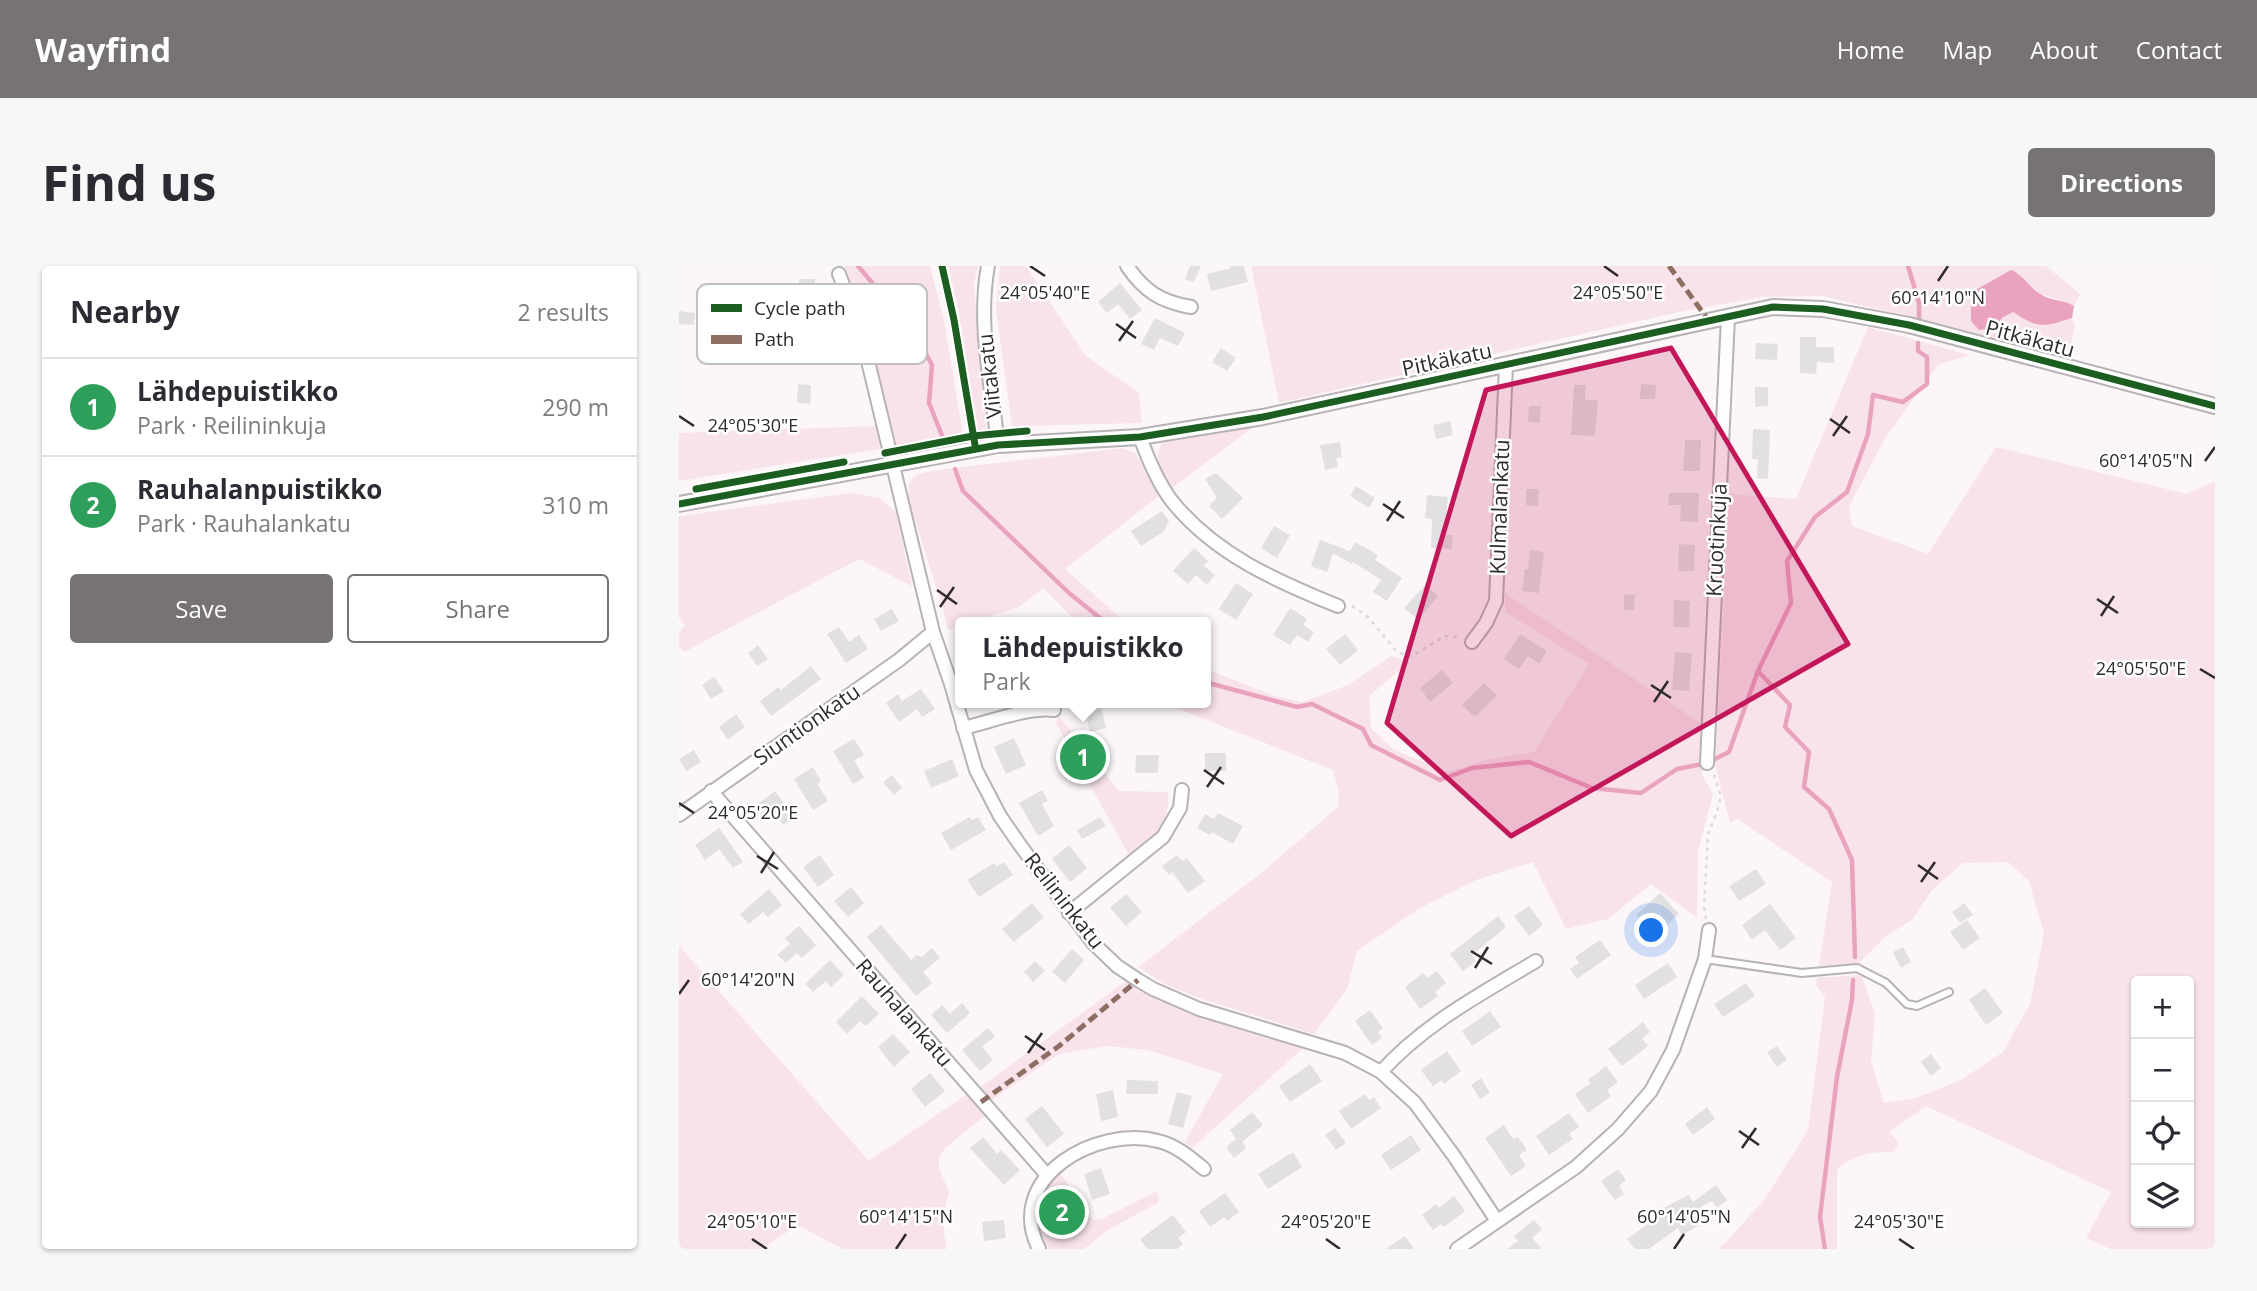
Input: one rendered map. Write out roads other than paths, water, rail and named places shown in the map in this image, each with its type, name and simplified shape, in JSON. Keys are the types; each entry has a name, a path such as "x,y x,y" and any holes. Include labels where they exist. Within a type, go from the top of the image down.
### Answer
{"street":[{"name":"Viitakatu","path":"988,266 983,314 998,445"},
{"path":"1127,266 1147,289 1169,303 1191,307"},
{"name":"Reilininkatu","path":"839,274 843,284"},
{"name":"Pitkäkatu","path":"679,505 998,445 1140,437 1263,417 1773,307 1823,309 1909,326 2215,406"},
{"name":"Kruotinkuja","path":"1707,763 1728,317"},
{"name":"Reilininkatu","path":"868,364 933,632 955,702"},
{"name":"Kulmalankatu","path":"1472,642 1486,623 1496,601 1506,365"},
{"path":"1140,437 1151,466 1170,498 1198,529 1241,561 1279,582 1338,606"},
{"name":"Siuntionkatu","path":"681,809 899,660 933,632"},
{"name":"Reilininkatu","path":"957,708 976,770 1000,816 1069,913 1093,943 1117,966 1153,989 1199,1009 1345,1053 1381,1072 1415,1103 1497,1221"},
{"path":"963,728 1043,709 1054,710"},
{"path":"1069,913 1163,837 1179,808 1182,790"},
{"name":"Rauhalankatu","path":"711,791 1046,1174"},
{"path":"1457,1249 1576,1167 1618,1129 1651,1091 1673,1051 1705,959 1709,930"},
{"path":"1381,1072 1400,1050 1443,1017 1536,961"},
{"path":"1039,1249 1031,1226 1033,1199 1046,1174 1072,1156 1101,1142 1130,1137 1160,1141 1187,1154 1204,1169"}],"lane":[{"path":"1705,959 1803,974 1857,968 1886,983 1907,1004 1917,1006 1949,992"}],"waterway":[{"path":"858,266 873,284"},
{"path":"1908,266 1919,303 1919,318"},
{"path":"1855,957 1852,860 1829,809 1804,787 1809,752 1785,727 1790,705 1758,671 1791,603 1787,561 1815,517 1847,492 1868,434 1873,395 1903,402 1927,384 1927,357 1918,351 1918,343"},
{"path":"927,356 932,365 929,403 943,438"},
{"path":"955,469 963,491 1069,593 1099,617"},
{"path":"1211,684 1297,707 1312,704 1363,729 1371,745 1440,780 1472,768 1529,762 1592,788 1641,793 1677,769 1707,763 1729,752 1758,671"},
{"path":"1825,1249 1820,1217 1837,1077 1852,1000 1853,980"}],"place":[{"name":"Lähdepuistikko","path":"1083,757"},
{"name":"Rauhalanpuistikko","path":"1062,1212"}]}
